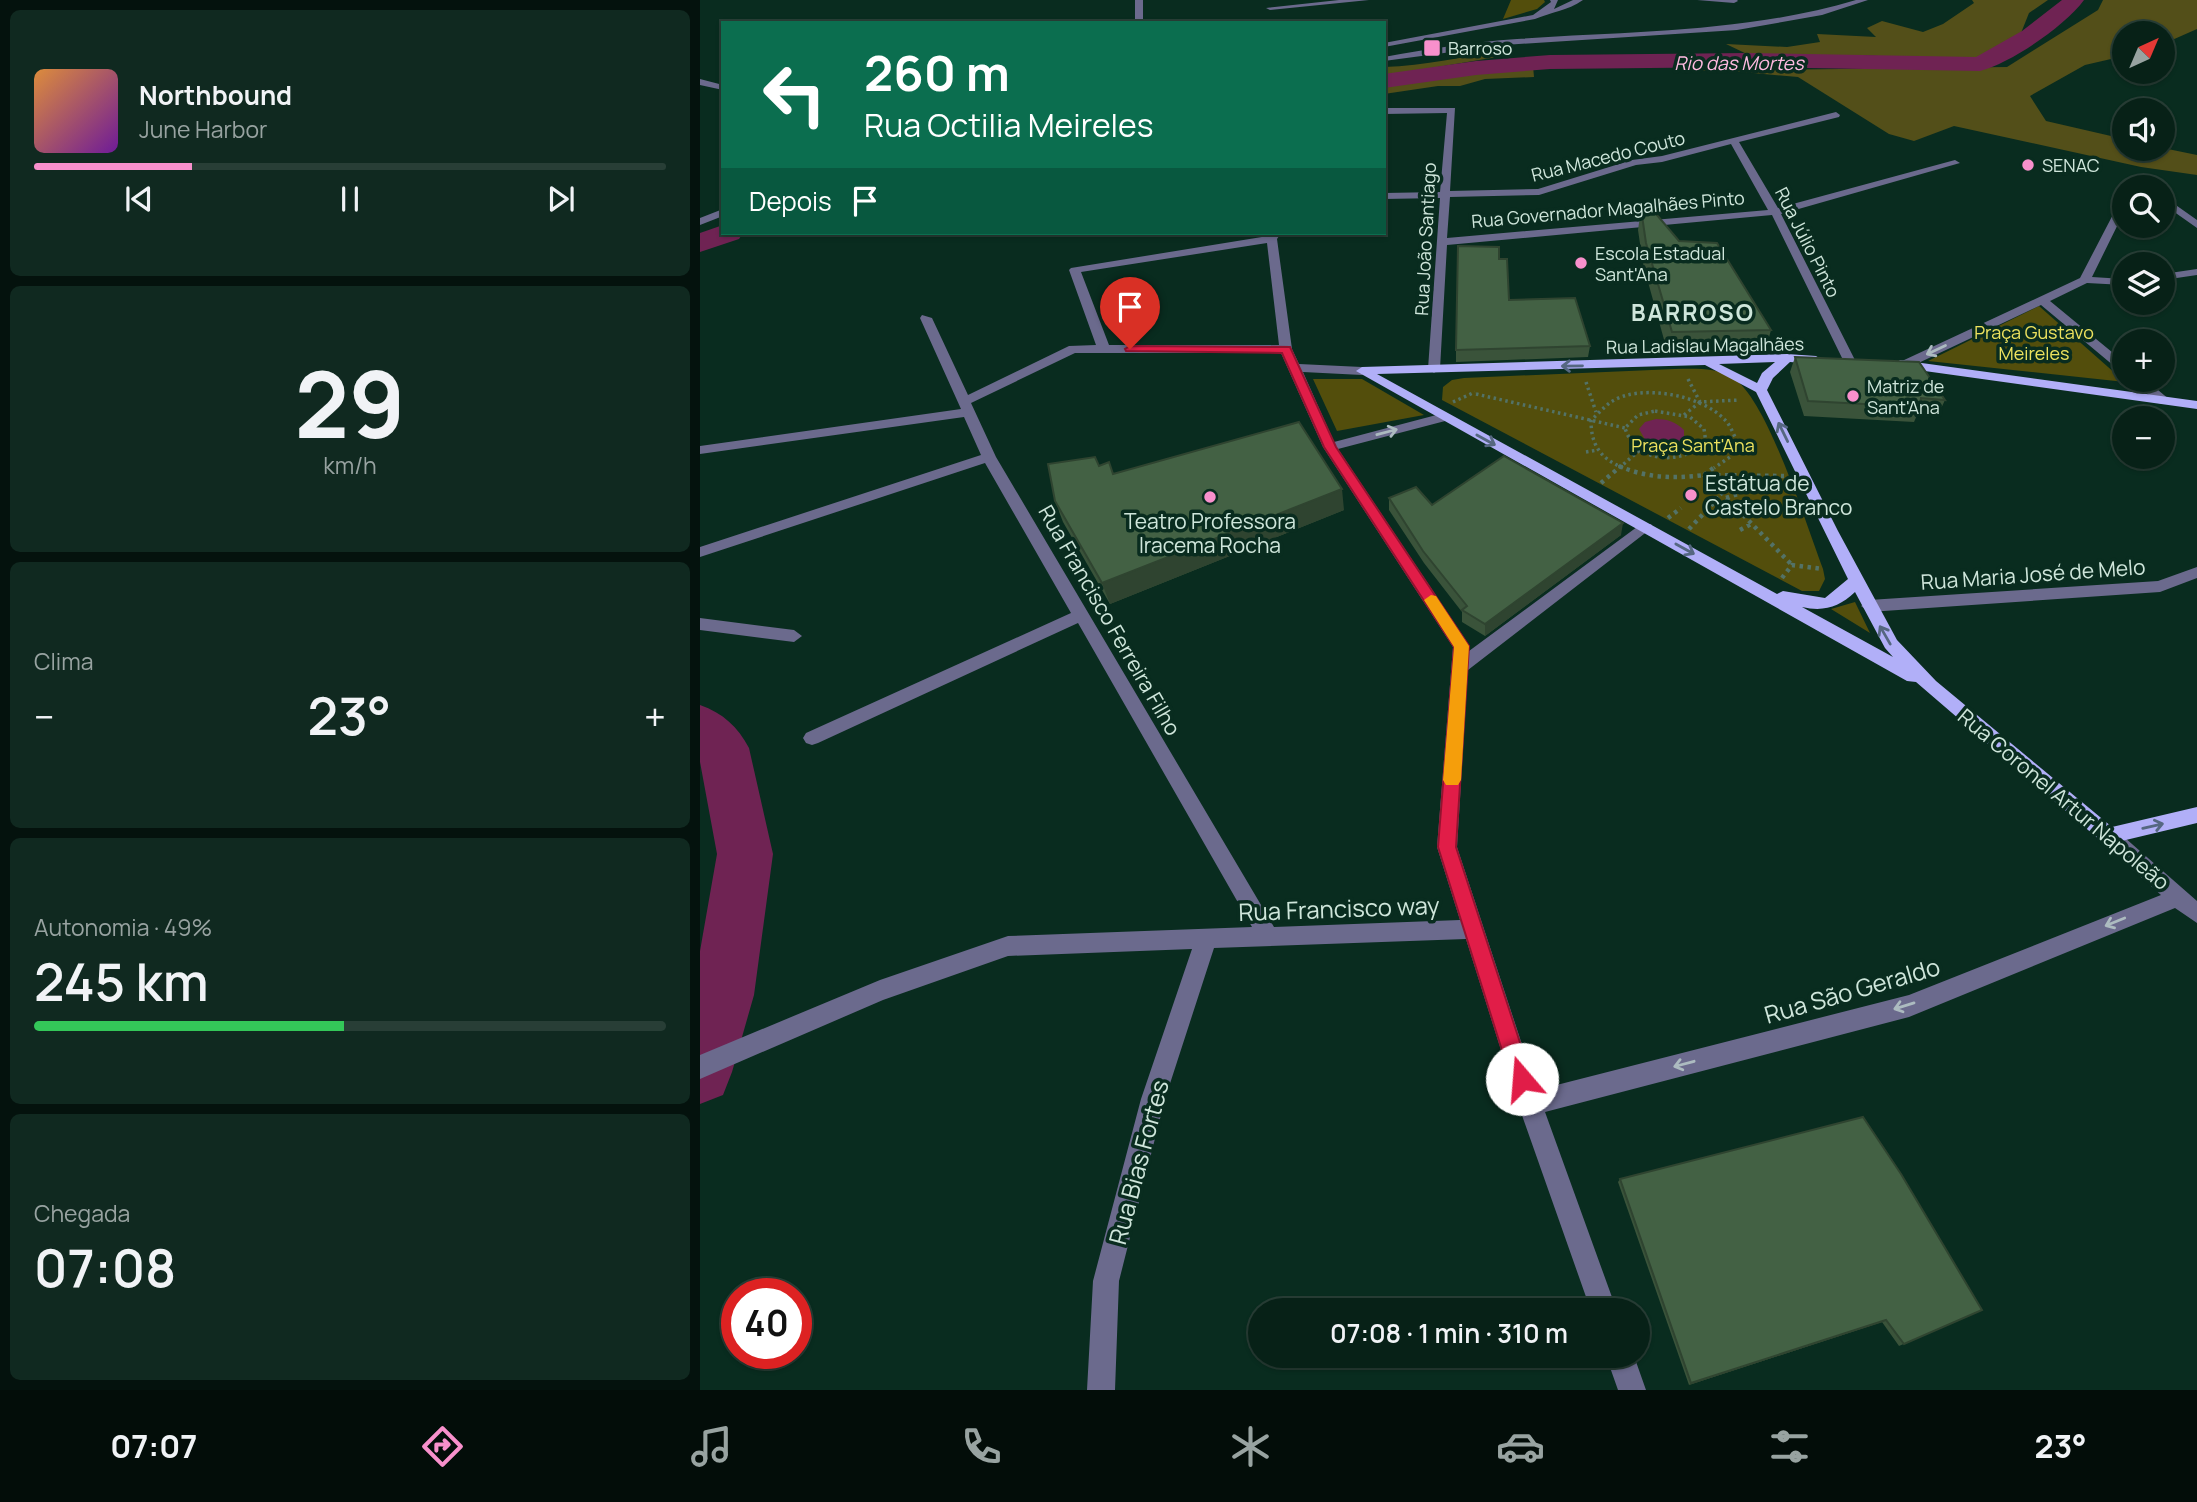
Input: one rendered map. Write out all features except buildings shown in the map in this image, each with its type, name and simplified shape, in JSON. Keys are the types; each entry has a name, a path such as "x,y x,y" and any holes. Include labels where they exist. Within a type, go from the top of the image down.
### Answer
{"main road":[{"name":"Rua Ladislau Magalhães","path":"1362,371 1704,363 1787,358 1855,362"},
{"path":"1761,390 1767,376 1787,358"},
{"path":"1704,363 1761,390 1869,606 1891,644 1930,686"},
{"path":"1884,363 2197,405"},
{"path":"1362,371 1446,410 1646,527 1930,686"},
{"path":"1766,593 1821,605 1838,599 1856,581"},
{"name":"Rua Coronel Artur Napoleão","path":"1930,686 2109,836"},
{"path":"2109,836 2197,815"}],"street":[{"path":"1139,0 1139,21"},
{"path":"1386,45 1535,17 1548,9 1554,0"},
{"path":"1548,9 1555,11 1579,0"},
{"path":"1701,0 1734,1"},
{"path":"1386,59 1521,41 1687,35 1750,27 1820,13 1864,0"},
{"path":"1269,8 1365,1"},
{"path":"700,82 721,87"},
{"name":"Rua João Santiago","path":"1386,111 1452,110 1443,195 1443,242 1434,369"},
{"name":"Rua Macedo Couto","path":"1386,197 1539,192 1635,162 1662,159 1836,115"},
{"name":"Rua Júlio Pinto","path":"1733,139 1855,362"},
{"name":"Rua Governador Magalhães Pinto","path":"1443,242 1775,212 1955,163"},
{"path":"700,211 721,204"},
{"path":"2175,208 2197,225"},
{"path":"700,222 721,213"},
{"path":"2085,280 2112,227"},
{"path":"1104,349 1074,270 1274,236 1286,349 1330,447 1461,646 1447,847 1530,1104 1599,1298"},
{"path":"2175,275 2197,272"},
{"path":"1906,365 2085,280 2112,281"},
{"path":"2042,300 2112,358"},
{"name":"Rua Francisco Ferreira Filho","path":"926,318 989,457 1269,937"},
{"path":"700,450 966,407 1073,349 1286,349"},
{"name":"Rua Ladislau Magalhães","path":"1295,368 1362,371"},
{"path":"2153,392 2163,400"},
{"path":"1330,447 1446,410"},
{"path":"700,552 989,457"},
{"path":"1460,667 1646,527"},
{"name":"Rua Maria José de Melo","path":"1869,606 2160,586 2197,572"},
{"path":"812,738 1081,615"},
{"path":"700,624 794,636"},
{"name":"Rua Coronel Artur Napoleão","path":"2109,836 2197,914"},
{"name":"Rua São Geraldo","path":"1530,1104 1909,1006 2179,897"},
{"name":"Rua Francisco way","path":"700,1067 880,991 1008,946 1474,929"},
{"name":"Rua Bias Fortes","path":"1101,1390 1106,1281 1153,1099 1206,940"},
{"path":"1624,1368 1632,1390"}],"path":[{"path":"1684,369 1700,402 1726,419 1737,440 1729,461 1704,475 1787,475"},
{"path":"1584,374 1596,412"},
{"path":"1473,386 1475,394"},
{"path":"1741,400 1700,402 1666,393 1648,393 1616,399 1596,412 1591,420 1591,440 1598,450 1620,467 1653,478 1688,479 1704,475 1792,565 1823,569"},
{"path":"1446,410 1475,394 1625,428"},
{"path":"1684,415 1700,402"},
{"path":"1576,416 1578,410"},
{"path":"1668,411 1684,415 1704,429 1706,443 1693,455 1670,458 1640,450 1629,442 1625,428 1629,420 1646,412 1668,411"},
{"path":"1586,452 1598,450"},
{"path":"1601,483 1640,450"},
{"path":"1746,476 1749,484"},
{"path":"1709,492 1716,487"},
{"path":"1726,498 1741,493"},
{"path":"1689,529 1722,494"},
{"path":"1668,518 1681,508"},
{"path":"1740,530 1752,524"},
{"path":"1782,579 1792,565"}],"green space":[{"path":"1511,0 1545,2 1537,9 1503,19"},
{"name":"Praça Gustavo Meireles","path":"2039,306 2112,371 2112,381 1928,361"},
{"name":"Praça Sant'Ana","path":"1705,369 1726,374 1746,390 1759,410 1785,465 1823,569 1825,579 1819,591 1802,591 1442,400 1443,387 1452,380 1464,378"},
{"path":"1313,379 1362,379 1424,415 1337,431"},
{"path":"1855,602 1870,633 1831,609"}],"shaded area":[{"path":"1972,0 2048,0 2029,13 2021,33 1974,60 1855,55 1751,56 1726,44 1787,47 1820,42 1817,34 1876,37 1867,28 1882,21 1923,32 1943,24 1974,3"},
{"path":"2103,0 2197,0 2197,29 2175,39 2175,21 2112,21 2112,59 2085,65 2030,96 2046,121 2112,136 2112,161 1954,126 1914,141 1889,134 1798,77 1731,71 1675,71 2007,67 2098,10"},
{"path":"1505,53 1509,55 1386,76 1386,67"},
{"path":"1533,66 1534,77 1485,79 1460,86 1438,86 1386,94 1386,84"},
{"path":"2175,150 2197,155 2197,175 2114,161 2175,161"},
{"path":"1668,420 1678,425 1684,430 1684,439 1668,447 1646,441 1639,429 1645,422"}],"waterway":[{"name":"Rio das Mortes","path":"1386,81 1476,68 1550,62 1748,60 1980,64 2030,36 2074,0"},
{"name":"Rio das Mortes","path":"700,243 722,235"},
{"name":"Rio das Mortes","path":"700,725 723,748 745,854 723,995 700,1072"}],"slow traffic":[{"path":"1431,600 1461,646 1452,780"}],"place":[{"name":"Barroso","path":"1432,48"},
{"name":"SENAC","path":"2028,165"},
{"name":"Escola Estadual Sant'Ana","path":"1581,263"},
{"name":"Matriz de Sant'Ana","path":"1853,396"},
{"name":"Estátua de Castelo Branco","path":"1691,495"},
{"name":"Teatro Professora Iracema Rocha","path":"1210,497"}],"district":[{"name":"BARROSO","path":"1693,312"}],"route":[{"path":"1130,349 1286,349 1330,447 1461,646 1447,847 1522,1079"}]}
